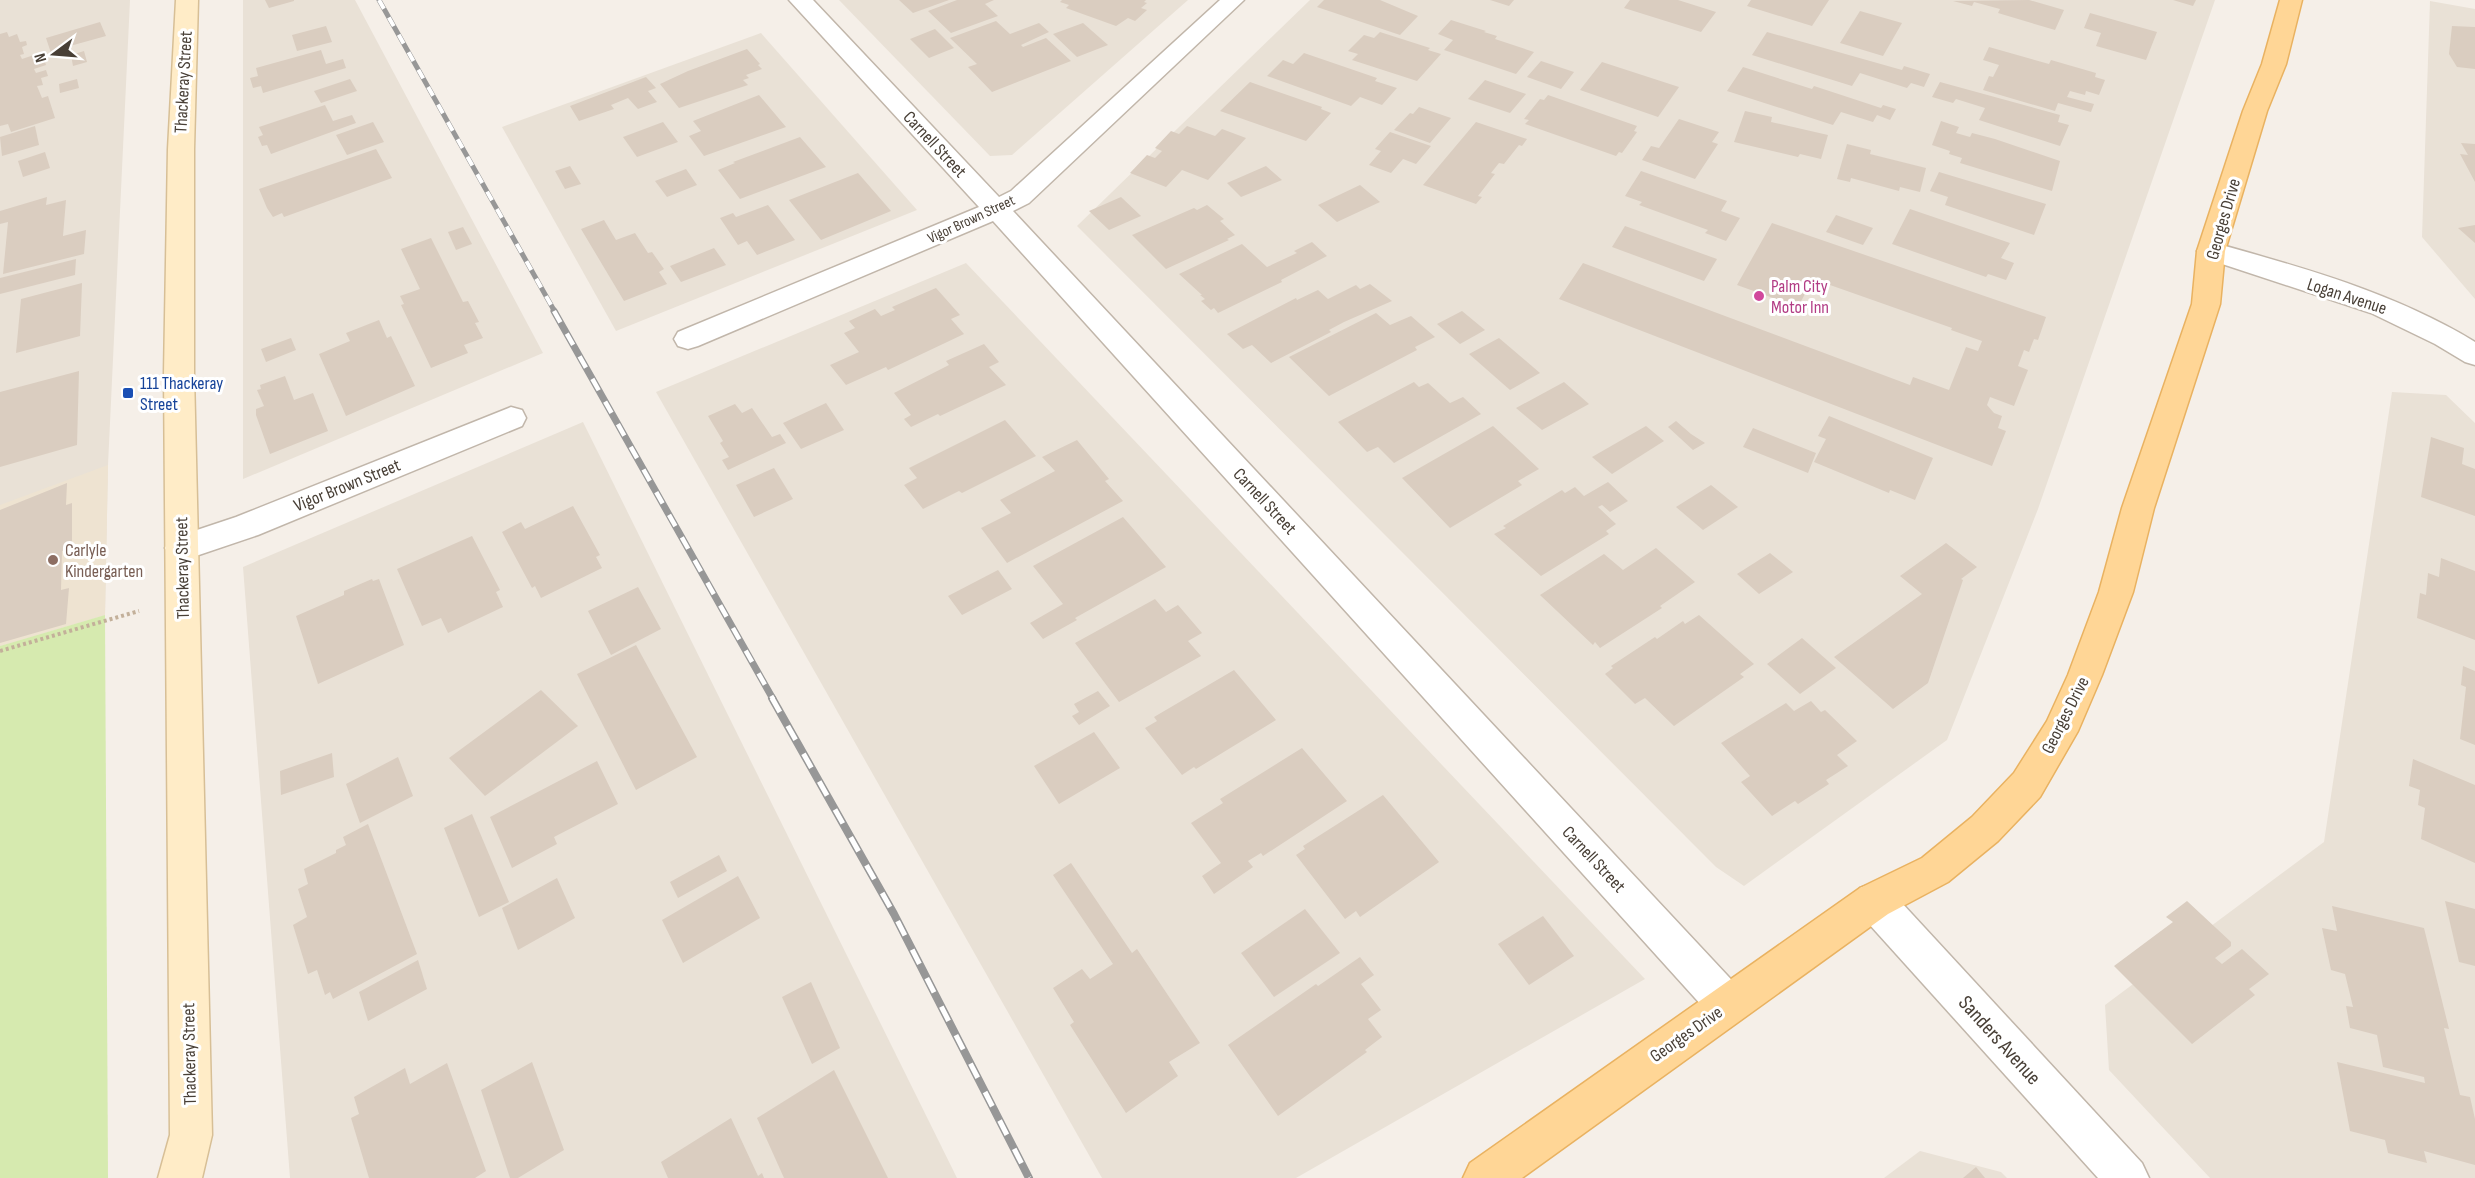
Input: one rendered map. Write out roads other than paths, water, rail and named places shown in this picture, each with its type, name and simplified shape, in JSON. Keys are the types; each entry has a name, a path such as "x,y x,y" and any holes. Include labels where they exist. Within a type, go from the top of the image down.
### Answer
{"main road":[{"name":"Thackeray Street","path":"180,1178 191,1135 181,548 180,133 187,0"},
{"name":"Georges Drive","path":"1485,1178 1874,901 1935,870 1985,829 2027,785 2060,731 2085,675 2116,591 2138,508 2206,304 2211,251 2255,111 2274,64 2291,0"},
{"name":"Thackeray Street","path":"191,1135 205,1178"}],"street":[{"name":"Carnell Street","path":"800,0 996,209 1727,1004"},
{"name":"Vigor Brown Street","path":"688,339 964,225 1020,196 1233,0"},
{"name":"Logan Avenue","path":"2211,251 2409,316 2445,334 2475,355"},
{"name":"Vigor Brown Street","path":"181,548 247,526 512,418"},
{"name":"Sanders Avenue","path":"1874,901 2127,1178"}],"railway":[{"path":"379,0 555,312"},
{"path":"554,311 773,699"},
{"path":"772,698 894,914 1029,1178"}],"place":[{"name":"Palm City Motor Inn","path":"1759,296"},
{"name":"111 Thackeray Street","path":"128,393"},
{"name":"Carlyle Kindergarten","path":"53,560"}]}
